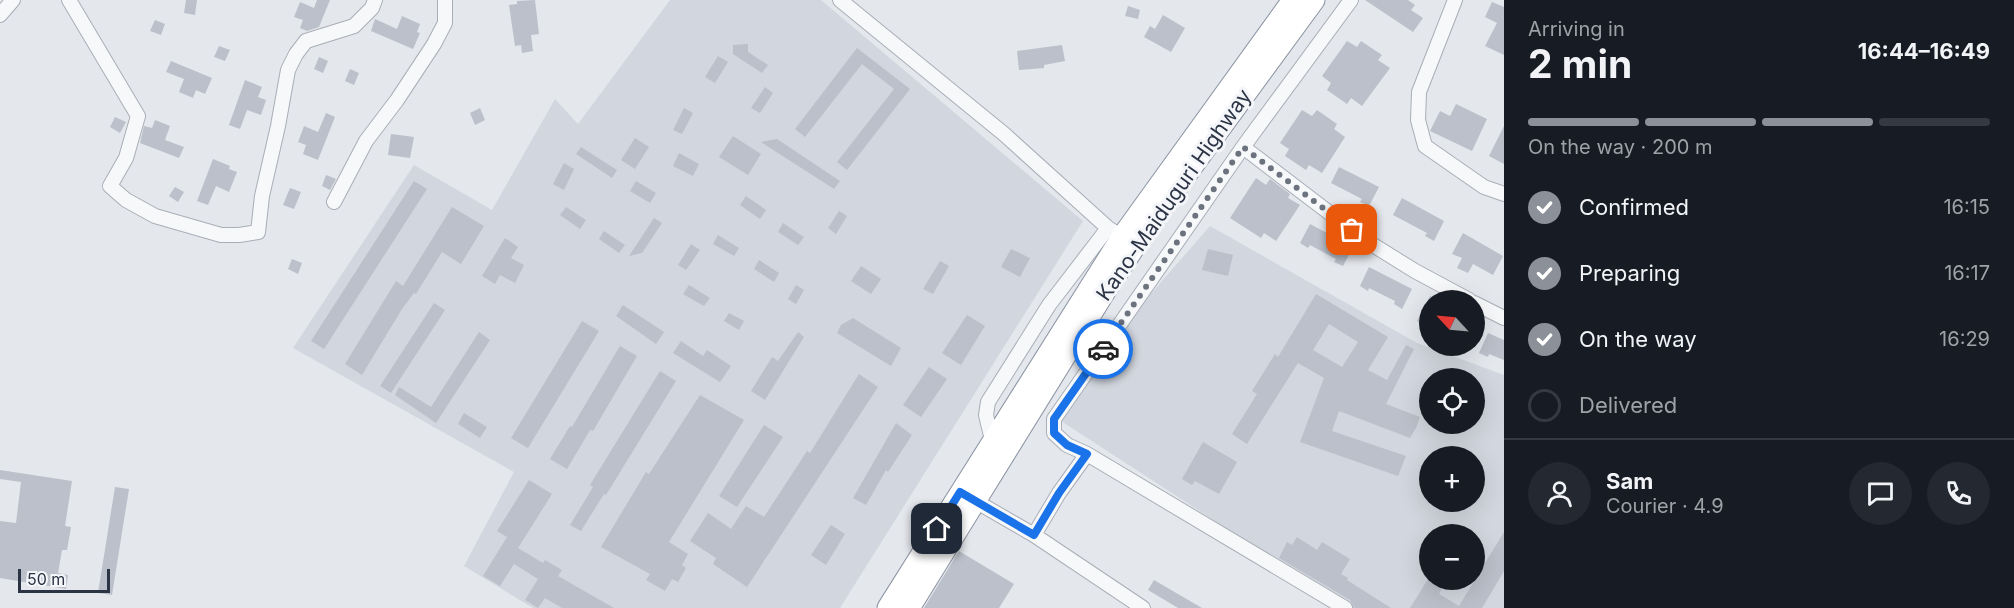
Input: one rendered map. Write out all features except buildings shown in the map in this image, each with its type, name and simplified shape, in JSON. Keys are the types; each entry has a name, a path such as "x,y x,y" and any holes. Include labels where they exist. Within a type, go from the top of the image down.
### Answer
{"highway":[{"name":"Kano-Maiduguri Highway","path":"909,608 967,496 992,440 1115,232 1293,0"},
{"name":"Kano-Maiduguri Highway","path":"888,608 967,496 1147,228 1314,0"}],"street":[{"path":"0,15 14,0"},
{"path":"69,0 138,117 126,158 110,186 126,200 155,216 221,235 239,235 258,232 262,196 288,70 296,54 306,41 354,26 372,8 375,0"},
{"path":"334,202 366,141 397,100 434,44 445,23 446,0"},
{"path":"840,0 1004,134 1115,232"},
{"path":"1345,608 1087,454 1067,445 1054,433 1054,419 1243,147 1351,0"},
{"path":"1455,0 1419,92 1419,120 1425,146 1484,187 1504,194"},
{"path":"1243,147 1365,240 1415,272 1450,290"},
{"path":"1485,308 1504,318"},
{"path":"1034,535 1059,493 1087,454"},
{"path":"967,496 1034,535 1143,608"}],"shaded area":[{"path":"670,0 821,0 1083,221 840,608 533,608 464,566 514,472 293,348 414,165 492,210 555,99 578,124"},
{"path":"1210,226 1419,344 1419,356 1452,356 1485,368 1419,368 1419,434 1485,434 1485,368 1504,375 1504,608 1353,608 1061,421 1128,320"}],"way so far":[{"path":"1103,349 1243,147 1352,230"}],"route":[{"path":"937,529 960,492 1034,535 1059,493 1087,454 1067,445 1054,433 1054,419 1103,349"}]}
